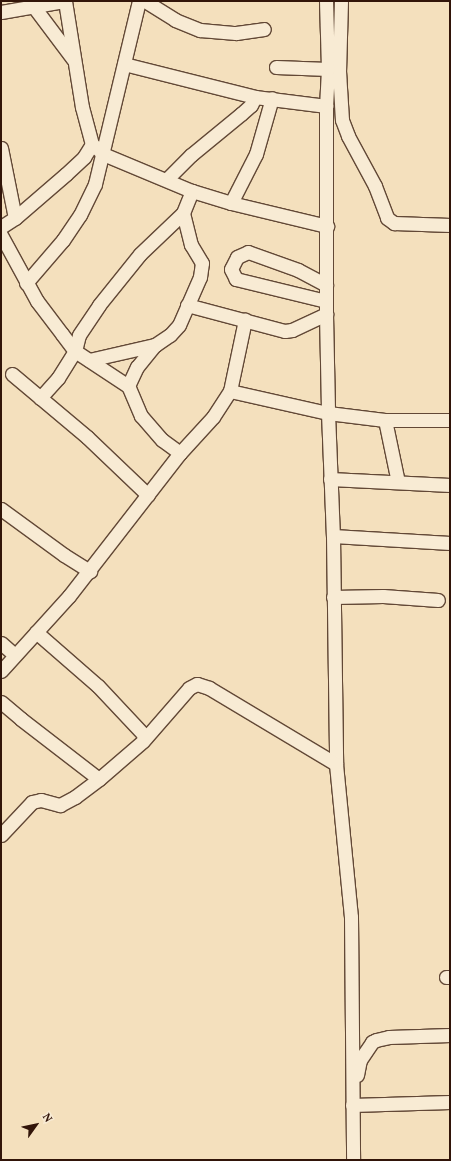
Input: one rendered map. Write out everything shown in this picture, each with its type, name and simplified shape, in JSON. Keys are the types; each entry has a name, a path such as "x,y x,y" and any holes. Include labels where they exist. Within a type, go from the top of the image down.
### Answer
{"street":[{"path":"1,12 65,1 86,129 92,144 103,154 167,179 192,191 231,204 327,226"},
{"path":"26,283 63,240 80,215 95,184 139,1"},
{"path":"145,1 176,20 200,30 236,33 264,29"},
{"path":"326,1 328,69 326,106 326,308 330,479 333,536 336,764 352,917 353,1160"},
{"path":"341,1 339,71 342,120 348,136 375,186 387,218 394,223 450,225"},
{"path":"41,4 74,60"},
{"path":"124,64 255,97 326,106"},
{"path":"276,67 328,69"},
{"path":"167,179 191,155 251,105 255,97"},
{"path":"231,204 256,154 272,98"},
{"path":"1,227 15,218 80,161 92,144"},
{"path":"1,148 15,218"},
{"path":"40,398 58,378 75,351 78,335 99,305 140,254 183,213 192,191"},
{"path":"128,386 137,367 155,345 170,335 179,325 200,277 202,263 191,245 183,213"},
{"path":"1,235 26,283 49,319 75,351 128,386 141,416 162,440 180,453"},
{"path":"326,285 298,270 248,252 237,257 231,270 236,279 326,308"},
{"path":"187,305 289,331 326,308"},
{"path":"1,671 90,571 180,453 213,417 230,391 245,320"},
{"path":"90,360 155,345"},
{"path":"12,374 87,437 148,494"},
{"path":"230,391 328,413 385,420 450,420"},
{"path":"385,420 398,482"},
{"path":"330,479 450,485"},
{"path":"1,509 90,571"},
{"path":"333,536 450,543"},
{"path":"333,597 390,596 438,600"},
{"path":"36,632 98,686 143,734 144,738"},
{"path":"1,643 15,654"},
{"path":"1,835 32,802 41,800 60,804 75,797 143,741 144,738 190,688 197,684 209,688 336,764"},
{"path":"1,702 99,778"},
{"path":"352,1105 357,1068 372,1042 389,1036 450,1035"},
{"path":"352,1105 450,1102"}]}
